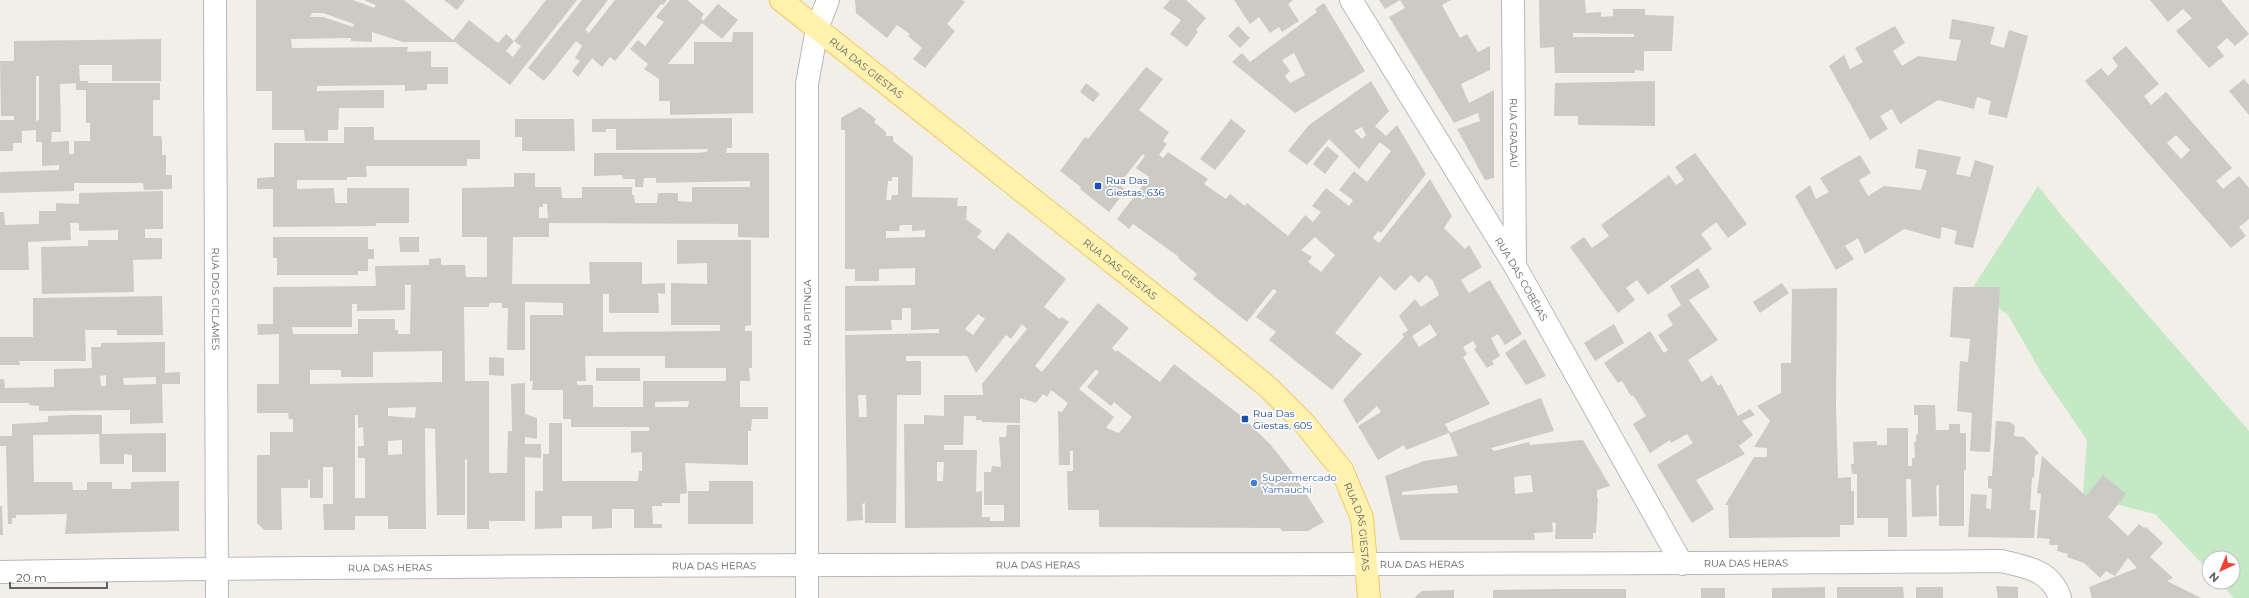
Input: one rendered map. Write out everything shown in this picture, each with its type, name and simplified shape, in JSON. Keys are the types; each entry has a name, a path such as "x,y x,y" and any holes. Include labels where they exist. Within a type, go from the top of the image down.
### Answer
{"main road":[{"name":"RUA DAS GIESTAS","path":"780,0 1210,339 1274,393 1304,423 1342,470 1362,518 1369,598"}],"street":[{"name":"RUA DOS CICLAMES","path":"215,0 217,598"},
{"name":"RUA PITINGA","path":"807,598 807,84 817,28 828,0"},
{"name":"RUA DAS COBÉIAS","path":"1351,0 1515,266 1682,564"},
{"name":"RUA GRADAÚ","path":"1513,0 1515,266"},
{"name":"RUA DAS HERAS","path":"0,572 216,568 807,565 1682,564 2000,561 2033,568 2056,585 2060,598"}],"green space":[{"path":"2038,186 2066,221 2249,431 2249,598 2234,598 2226,590 2241,590 2241,550 2201,550 2201,563 2155,514 2083,496 2087,440 2042,374 2008,315 1972,289"}],"building":[{"path":"256,0 353,0 374,8 376,5 364,0 404,0 453,40 469,20 498,43 506,34 514,41 546,0 577,0 510,85 455,42 403,42 372,32 372,42 351,41 351,38 291,39 292,48 408,47 407,52 431,51 431,67 448,67 448,84 427,84 427,90 405,91 405,85 317,86 317,91 384,90 384,108 339,108 338,130 328,130 328,141 305,141 304,130 272,130 272,91 256,91","holes":["312,13 323,13 354,24 353,27 323,17 310,17","514,41 521,46 513,57 506,51"]},
{"path":"444,0 465,0 457,10"},
{"path":"582,0 608,0 585,30 589,33 615,0 667,0 663,5 661,4 615,61 610,57 602,67 592,58 578,77 572,71 580,61 575,58 582,46 576,41 544,81 528,68"},
{"path":"670,0 687,0 704,14 701,18 703,21 718,4 738,20 722,39 702,23 668,64 694,64 694,42 732,42 733,32 753,32 753,113 670,115 670,101 659,101 659,79 644,69 648,64 630,49 638,40 645,46 664,22 656,17"},
{"path":"855,0 962,0 965,2 947,24 955,31 925,68 913,59 922,48 908,36 910,34 897,25 887,38 856,13"},
{"path":"1170,0 1186,0 1206,18 1196,30 1198,32 1187,47 1170,34 1181,20 1163,8"},
{"path":"1234,0 1293,0 1288,4 1299,21 1282,32 1279,27 1270,33 1259,17 1250,24"},
{"path":"1379,0 1400,0 1385,9"},
{"path":"1400,0 1451,0 1442,5 1460,38 1467,34 1478,52 1490,46 1490,70 1461,84 1469,103 1494,90 1494,178 1485,180 1457,129 1480,121 1478,113 1454,123 1389,17 1405,8"},
{"path":"1539,0 1585,0 1586,13 1601,12 1601,17 1613,16 1613,9 1645,9 1645,15 1674,16 1672,51 1644,51 1644,71 1635,70 1635,73 1555,73 1554,47 1540,48","holes":["1573,33 1634,34 1634,37 1573,37"]},
{"path":"2150,0 2221,0 2249,34 2235,46 2227,38 2217,47 2224,56 2209,68 2176,31 2192,18 2183,9 2168,22"},
{"path":"1324,3 1365,71 1295,113 1232,62 1242,53 1250,62 1317,12 1315,9","holes":["1294,53 1305,75 1290,83 1285,76 1290,71 1282,60"]},
{"path":"1952,19 1995,27 1990,44 2004,48 2009,30 2028,36 2007,118 1988,114 1991,101 1977,97 1974,109 1938,100 1900,124 1892,109 1880,116 1888,129 1870,140 1829,66 1844,55 1850,69 1863,62 1855,48 1895,26 1905,43 1893,51 1902,66 1918,56 1956,61 1961,40 1949,39"},
{"path":"1238,26 1250,38 1240,48 1228,36"},
{"path":"161,39 161,81 112,81 112,65 79,65 80,81 88,81 88,83 160,83 160,100 153,100 153,136 161,136 162,155 166,155 166,175 172,175 172,189 144,190 143,183 74,183 74,191 0,193 0,173 2,172 59,170 59,165 42,166 42,142 36,142 36,130 22,131 22,143 13,143 13,151 0,151 0,120 14,120 14,116 1,116 0,61 14,61 14,41","holes":["36,76 39,76 39,120 36,121","76,83 76,90 86,90 86,123 90,123 90,141 74,141 74,154 69,154 69,141 51,142 52,132 61,132 60,84"]},
{"path":"2126,46 2159,84 2144,96 2151,105 2166,92 2232,168 2216,181 2223,189 2239,176 2249,188 2249,219 2239,227 2246,236 2231,248 2085,81 2101,68 2108,76 2118,66 2112,58","holes":["2176,135 2190,150 2181,159 2167,143"]},
{"path":"1146,67 1163,79 1139,110 1169,132 1163,141 1167,144 1159,155 1163,158 1168,152 1208,179 1204,184 1226,199 1230,194 1245,206 1247,203 1288,236 1305,215 1313,222 1321,212 1312,206 1326,188 1349,206 1353,200 1339,190 1354,171 1367,182 1391,151 1380,142 1359,169 1329,139 1307,165 1288,151 1309,125 1371,81 1389,111 1375,126 1386,136 1397,125 1426,174 1381,233 1378,231 1373,238 1379,243 1430,179 1452,216 1444,228 1465,249 1469,245 1482,267 1461,280 1469,293 1490,280 1522,334 1505,345 1498,334 1491,338 1500,356 1492,361 1494,364 1487,368 1474,349 1477,347 1473,341 1463,347 1467,354 1463,357 1490,404 1445,424 1450,433 1541,398 1554,431 1491,448 1494,451 1529,442 1530,445 1583,440 1610,486 1597,490 1596,533 1593,533 1593,539 1555,539 1556,523 1552,522 1553,532 1534,533 1535,540 1400,540 1385,476 1424,461 1458,456 1449,433 1406,450 1404,445 1378,460 1358,426 1381,412 1377,406 1357,424 1343,400 1404,337 1402,334 1408,330 1399,316 1415,299 1421,307 1439,295 1433,281 1426,275 1419,283 1411,275 1395,291 1380,276 1335,333 1362,354 1332,390 1269,340 1276,332 1256,317 1277,291 1273,289 1247,322 1193,279 1197,274 1178,258 1179,257 1133,224 1129,229 1117,219 1149,177 1136,168 1145,156 1143,154 1119,184 1126,190 1109,212 1080,189 1081,187 1060,171 1085,137 1088,139","holes":["1362,127 1366,135 1362,139 1354,131","1315,237 1335,255 1321,272 1308,262 1312,257 1301,250","1430,324 1437,335 1419,347 1412,336","1531,475 1533,492 1515,494 1514,477","1457,485 1458,493 1402,495 1402,492"]},
{"path":"2244,79 2249,85 2249,115 2229,91"},
{"path":"1655,81 1655,126 1578,125 1578,116 1554,116 1555,83"},
{"path":"1086,83 1100,94 1093,102 1080,92"},
{"path":"860,107 876,119 874,122 886,132 886,136 893,136 893,141 913,157 912,197 958,198 957,206 967,206 966,222 967,220 982,231 977,237 994,250 1008,232 1066,279 1044,307 1060,319 1062,317 1069,322 1035,366 1042,372 1098,303 1129,328 1112,348 1116,352 1117,350 1160,382 1174,364 1240,415 1270,444 1292,472 1324,522 1308,531 1282,531 1280,528 1099,527 1099,510 1068,510 1067,471 1073,471 1073,451 1070,451 1070,465 1059,465 1058,411 1062,412 1068,403 1051,390 1047,397 1043,394 1036,403 1020,398 1020,423 982,422 982,420 976,420 976,416 964,416 963,445 944,445 944,450 977,450 976,492 982,491 982,517 990,517 990,521 1004,521 1004,505 984,505 984,472 991,472 992,466 1001,467 999,437 1006,437 1007,425 1020,425 1020,527 905,528 904,424 924,424 924,415 944,416 944,395 983,395 982,384 1027,329 1022,324 1011,339 1006,335 976,373 967,356 906,356 906,361 921,361 921,395 897,395 896,523 865,523 865,503 862,504 863,520 847,521 845,335 939,333 939,329 911,330 911,308 902,308 902,320 891,320 892,330 845,331 845,286 915,285 915,268 879,269 879,281 855,281 855,269 845,269 845,130 841,130 841,118","holes":["892,177 898,177 898,195 892,195 891,200 886,200 888,181 892,181","900,225 912,225 912,231 925,230 925,237 886,238 886,231 899,231","978,314 985,319 973,335 965,329","1096,369 1099,372 1087,387 1111,406 1114,402 1132,417 1119,433 1106,428 1114,417 1079,389","858,395 866,395 867,417 859,417","937,462 944,462 943,481 937,481"]},
{"path":"732,118 732,148 727,148 726,153 769,153 769,238 738,237 738,224 549,223 549,237 513,237 512,284 590,284 589,262 642,262 642,284 665,283 665,294 658,293 659,313 609,313 609,294 603,294 603,332 720,331 720,325 671,325 671,283 707,284 707,263 677,264 677,240 751,240 751,325 745,326 745,331 752,331 752,368 749,368 750,381 740,381 740,407 768,407 768,419 752,419 751,431 748,431 748,465 685,463 687,493 680,494 680,503 662,503 662,506 652,506 653,524 662,524 662,528 634,528 634,509 612,509 612,528 592,529 592,516 562,516 562,528 535,529 535,491 543,491 543,454 549,454 549,423 562,423 562,481 638,481 639,471 642,471 642,452 631,453 631,431 649,431 649,427 571,427 571,419 563,419 563,390 532,390 533,381 530,381 530,315 563,315 563,303 525,302 525,350 507,350 508,308 502,308 502,303 489,303 489,307 464,307 465,381 489,381 489,473 507,473 508,431 512,431 511,384 525,383 525,414 537,418 537,439 525,437 525,444 541,444 541,458 525,457 525,521 489,521 489,529 467,529 467,460 465,459 465,515 437,515 435,429 425,428 426,529 388,529 388,516 355,516 355,530 324,530 323,504 333,504 333,467 323,467 323,498 310,498 310,479 308,480 308,488 281,488 282,530 264,530 257,523 257,455 270,455 270,432 293,432 293,419 289,419 288,413 257,413 257,384 279,384 279,334 258,335 257,324 273,324 273,287 376,286 375,266 429,265 429,259 441,258 441,265 465,265 466,277 487,277 487,237 462,237 462,188 514,187 514,173 535,173 535,187 561,187 562,198 582,198 582,187 632,187 632,195 634,195 635,203 657,203 658,193 678,193 678,201 692,202 692,187 750,187 750,181 656,183 656,178 644,178 643,187 635,187 635,179 623,179 622,175 594,176 594,153 695,153 707,152 708,149 616,150 616,129 606,129 606,132 592,132 592,119","holes":["543,204 547,204 548,218 539,218 539,207 543,207","405,285 411,285 410,334 398,334 398,330 395,330 395,319 358,319 358,334 293,334 292,327 352,327 352,304 357,304 357,311 405,310","442,351 442,382 310,384 310,370 341,370 341,377 373,377 373,352","585,356 665,356 665,368 726,368 726,381 643,381 643,407 593,407 593,385 577,385 577,381 586,381","689,401 688,407 655,407 655,402","416,407 415,418 388,416 388,408","355,415 358,415 358,428 363,427 364,446 358,446 358,458 365,458 365,498 355,498","402,440 402,454 388,455 388,441"]},
{"path":"515,119 574,119 575,151 522,151 522,137 515,137"},
{"path":"1231,119 1246,131 1215,170 1200,159"},
{"path":"344,127 374,127 374,140 480,140 480,159 467,159 467,166 366,166 367,177 347,177 347,180 297,180 297,189 334,188 335,203 347,203 347,188 409,188 409,223 376,223 376,226 273,227 273,189 257,189 257,178 274,177 274,143 344,143"},
{"path":"1327,146 1339,156 1325,174 1313,164"},
{"path":"1918,149 1961,157 1956,174 1970,177 1975,160 1994,166 1973,248 1954,244 1957,231 1942,227 1940,239 1904,229 1865,254 1858,238 1845,246 1854,259 1836,270 1795,196 1810,185 1816,199 1829,192 1820,178 1860,155 1871,173 1859,180 1868,196 1884,186 1921,190 1927,170 1915,168"},
{"path":"1695,153 1747,224 1728,238 1716,222 1701,234 1712,249 1648,295 1637,280 1626,288 1635,300 1618,313 1570,247 1584,237 1592,248 1609,236 1601,225 1669,175 1676,185 1684,180 1675,167"},
{"path":"163,191 163,229 145,229 145,238 162,238 162,259 133,260 134,292 42,294 41,247 88,246 88,240 118,240 118,230 79,231 79,223 70,223 71,240 28,242 29,270 0,270 0,212 4,212 5,225 39,224 39,211 56,211 56,203 79,204 79,193"},
{"path":"273,237 368,237 368,249 374,249 374,259 368,259 368,271 358,271 358,275 277,275 277,258 273,258"},
{"path":"399,237 419,237 419,252 400,252"},
{"path":"1698,268 1710,287 1689,300 1718,340 1688,360 1702,382 1712,375 1718,386 1721,384 1738,416 1750,409 1755,415 1742,421 1753,435 1739,446 1745,454 1696,480 1714,509 1692,523 1657,465 1693,443 1687,434 1671,443 1670,440 1650,453 1633,424 1646,416 1622,381 1618,383 1604,363 1650,331 1664,353 1668,350 1658,335 1673,325 1667,315 1681,305 1670,286"},
{"path":"1782,283 1789,293 1760,313 1753,302"},
{"path":"1953,287 2000,287 1990,452 1970,451 1972,413 1957,411 1960,361 1968,362 1970,339 1950,337"},
{"path":"1837,288 1836,407 1838,478 1851,477 1851,491 1854,491 1854,525 1840,525 1840,537 1729,538 1728,505 1725,505 1754,457 1767,457 1767,448 1754,447 1770,421 1757,406 1781,393 1781,363 1791,363 1792,289"},
{"path":"162,296 163,335 117,335 117,330 85,330 86,361 19,361 20,365 0,365 0,337 33,337 33,298"},
{"path":"1614,324 1624,343 1595,361 1584,343"},
{"path":"1525,339 1546,376 1526,385 1505,353"},
{"path":"165,342 165,373 180,372 180,384 162,384 163,423 130,424 130,410 39,411 39,406 29,405 29,403 0,403 0,379 4,379 5,388 54,387 54,369 92,368 91,347 101,347 101,343","holes":["106,375 106,386 101,386 100,376","156,377 156,384 124,385 123,378"]},
{"path":"489,357 504,358 504,376 489,375"},
{"path":"596,368 640,368 640,381 596,381"},
{"path":"1914,405 1935,405 1936,430 1949,430 1949,424 1960,424 1960,433 1966,433 1966,470 1964,470 1964,526 1939,526 1939,485 1936,486 1937,516 1912,517 1911,479 1906,479 1907,537 1888,537 1888,518 1857,518 1857,474 1852,474 1851,464 1854,464 1853,442 1877,441 1877,445 1887,445 1887,428 1908,428 1908,466 1912,466 1912,458 1915,458 1914,442 1916,442 1916,435 1918,434 1918,415 1914,415"},
{"path":"102,415 102,434 166,433 166,472 132,472 132,455 124,454 124,464 100,464 99,434 33,435 34,482 72,482 73,490 87,490 87,482 112,482 112,489 131,489 131,482 179,481 179,531 65,534 67,514 16,515 16,518 12,518 12,524 8,524 6,446 0,446 0,436 12,436 12,424 48,422 48,416"},
{"path":"1996,421 2010,422 2015,426 2014,436 2024,437 2039,453 2035,456 2030,510 2036,510 2034,538 1968,537 1971,494 1987,495 1986,508 1991,509 1992,489 1988,488 1988,476 1992,476"},
{"path":"2042,456 2086,496 2103,475 2126,494 2108,517 2128,536 2139,524 2144,528 2146,527 2163,543 2150,557 2173,578 2167,581 2201,598 2092,598 2089,587 2137,568 2128,558 2115,576 2106,571 2100,578 2084,563 2067,557 2068,554 2057,551 2058,545 2049,545 2050,539 2037,538 2041,494 2037,493"},
{"path":"709,481 753,481 753,524 688,524 688,491 709,491"},
{"path":"0,506 2,506 3,535 0,535"},
{"path":"1996,586 2018,587 2018,598 1998,598"},
{"path":"1825,587 1825,598 1772,598 1772,588"},
{"path":"1837,587 1903,587 1904,598 1837,598"},
{"path":"1916,587 1943,587 1943,598 1916,598"},
{"path":"1701,588 1725,588 1725,598 1701,598"},
{"path":"1626,589 1626,598 1493,598 1493,590"},
{"path":"1454,590 1454,598 1414,598 1422,591"}],"place":[{"name":"Rua Das Giestas, 636","path":"1098,186"},
{"name":"Rua Das Giestas, 605","path":"1245,419"},
{"name":"Supermercado Yamauchi","path":"1254,483"}]}
